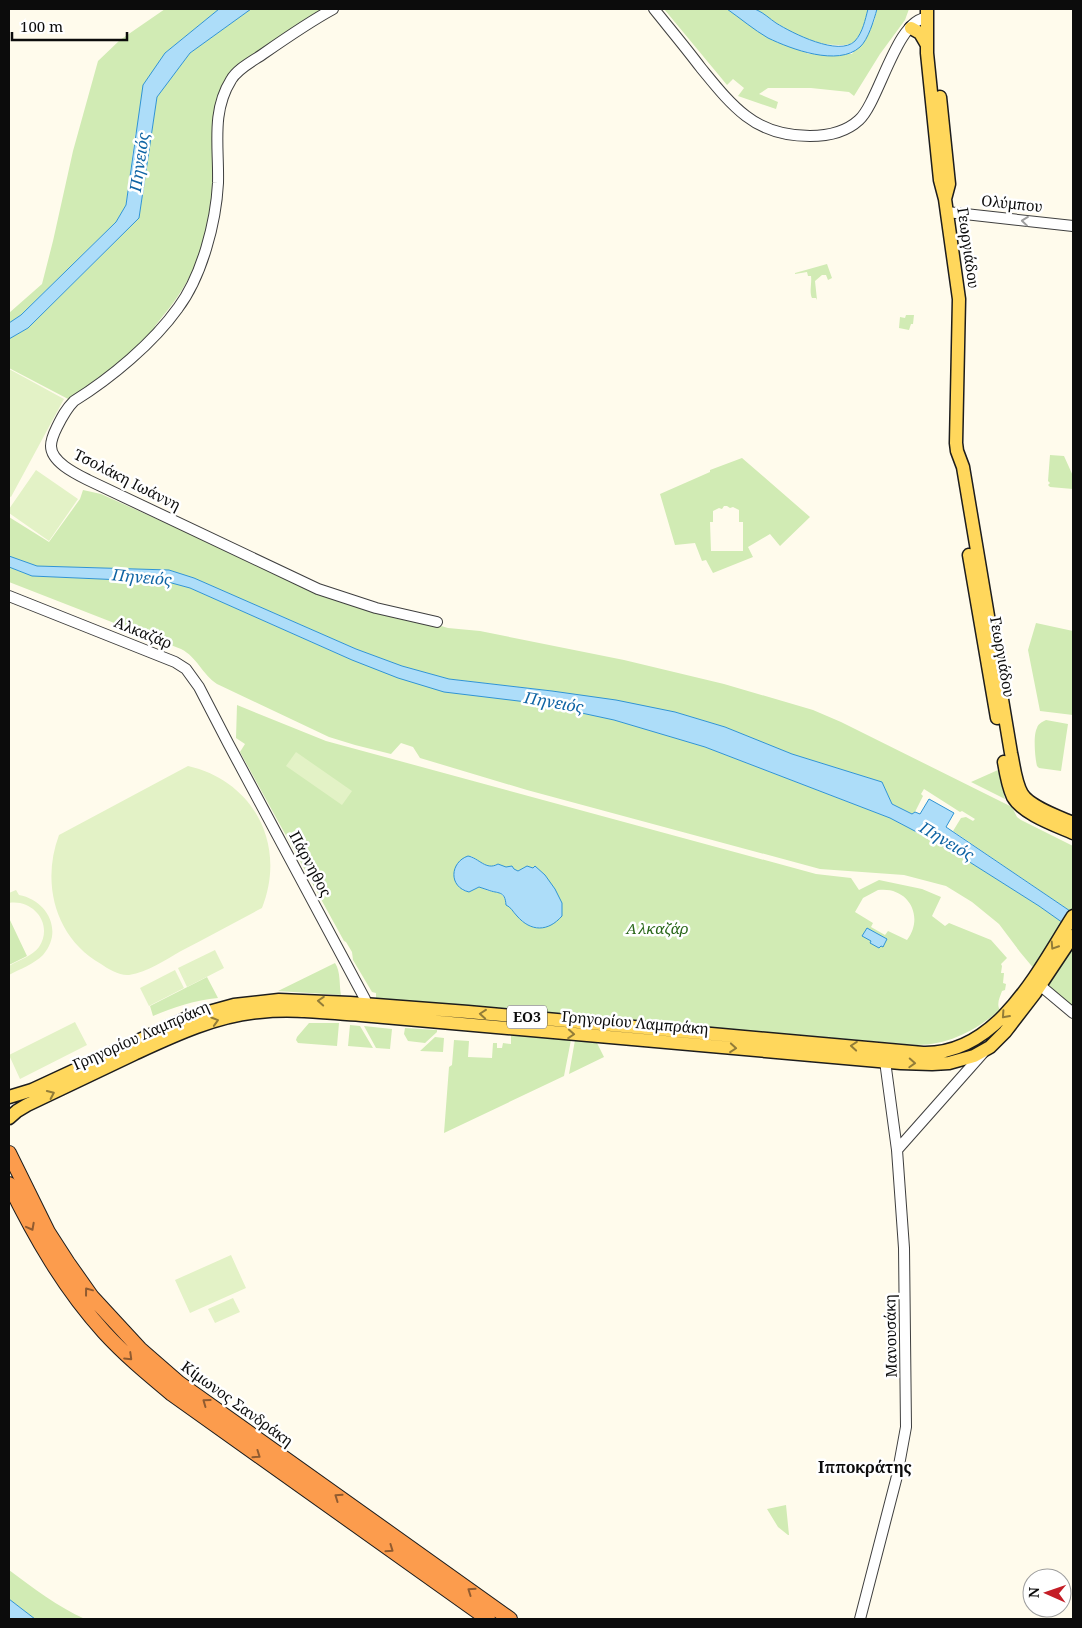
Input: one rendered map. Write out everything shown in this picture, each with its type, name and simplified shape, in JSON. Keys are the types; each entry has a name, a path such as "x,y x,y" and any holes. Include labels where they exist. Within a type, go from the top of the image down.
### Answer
{"highway":[{"name":"Κίμωνος Σανδράκη","path":"9,1153 48,1232 68,1263 98,1303 140,1349 179,1383 510,1619"},
{"name":"Κίμωνος Σανδράκη","path":"9,1184 56,1271 98,1325 132,1360 172,1394 488,1619"}],"main road":[{"name":"Γεωργιάδου","path":"927,13 927,45 938,169 941,189 945,199 959,299 955,421 956,474 1009,785 1013,796 1022,802"},
{"name":"Γεωργιάδου","path":"927,13 936,62 948,171 949,184 945,199"},
{"path":"911,28 920,33 927,45"},
{"path":"1022,802 1035,805 1073,823"},
{"path":"1022,802 1026,810 1073,833"},
{"name":"Γρηγορίου Λαμπράκη","path":"9,1097 32,1090 181,1020 213,1010 246,1003 279,1000 304,1000 366,1006 396,1013 887,1055 940,1064 962,1060 985,1050 1005,1032 1073,916"},
{"name":"Γρηγορίου Λαμπράκη","path":"887,1055 936,1052 955,1047 989,1030 999,1022 1037,980 1073,936"},
{"name":"Γρηγορίου Λαμπράκη","path":"9,1118 27,1105 110,1065 213,1021 235,1015 272,1011 366,1006"}],"street":[{"name":"Τσολάκη Ιωάννη","path":"333,9 290,34 247,64 232,77 222,96 217,117 218,185 211,235 190,288 179,308 148,343 68,407 54,433 51,450 55,458 81,477 318,589 376,608 438,622"},
{"path":"654,9 718,88 744,115 772,130 797,136 832,134 852,125 861,118 894,52 911,28 927,13"},
{"name":"Ολύμπου","path":"947,212 1073,226"},
{"name":"Αλκαζάρ","path":"9,596 181,666 190,674 199,687 228,743"},
{"name":"Πάρνηθος","path":"228,743 366,1006"},
{"path":"1037,980 1073,1014"},
{"path":"897,1150 985,1050"},
{"name":"Μανουσάκη","path":"860,1619 898,1476 906,1427 904,1248 897,1150 887,1055"}],"green space":[{"path":"165,9 219,9 165,53 135,135 126,205 116,222 21,315 9,323 9,313 42,284 73,151 98,61 120,40"},
{"path":"251,9 328,9 227,81 211,208 205,236 196,263 178,296 154,330 133,353 70,400 9,368 9,339 28,328 139,218 157,97 190,53"},
{"path":"664,9 727,9 768,37 809,54 852,54 874,22 877,9 909,9 905,20 880,54 854,96 849,92 811,88 768,88 759,94 778,102 776,109 738,96 744,88 733,79 727,85"},
{"path":"756,9 868,9 858,38 846,45 840,45 806,39"},
{"path":"827,264 832,278 828,280 826,275 822,275 815,281 817,300 811,296 811,276 808,276 807,272 795,273"},
{"path":"906,315 914,315 913,324 911,324 909,330 899,328 900,317 905,318"},
{"path":"9,369 64,399 11,497 9,496"},
{"path":"1050,455 1064,456 1073,476 1073,489 1050,487 1048,485 1050,483 1048,481"},
{"path":"742,458 810,517 780,546 770,534 748,547 753,557 713,573 706,560 702,561 695,543 675,545 660,494 710,472 710,470","holes":["727,506 739,510 739,522 743,522 743,551 711,551 710,522 713,522 713,511"]},
{"path":"36,470 78,499 49,541 9,513 9,509"},
{"path":"83,490 101,494 306,586 448,628 480,631 624,660 724,684 813,710 1012,807 1017,817 1021,820 1073,846 1073,913 953,831 961,818 966,817 973,821 975,819 962,811 960,812 924,789 921,794 923,796 915,812 912,814 892,804 882,782 792,754 725,727 675,712 552,691 449,679 402,666 356,649 194,578 169,570 36,566 9,556 9,517 49,542 80,499"},
{"path":"9,567 32,576 168,582 190,588 352,660 614,720 705,747 890,818 949,849 1073,930 1073,1009 1050,988 999,924 972,902 946,886 904,875 820,869 527,790 420,758 413,747 401,743 391,754 329,737 217,684 187,652 181,649 9,582"},
{"path":"1036,623 1073,631 1073,715 1040,711 1028,650"},
{"name":"Αλκαζάρ","path":"237,705 326,741 816,874 851,878 859,890 879,880 922,889 941,897 932,916 945,926 949,923 991,940 1007,958 1001,964 1001,973 1004,973 1003,983 1006,984 998,1005 1000,1010 962,1035 940,1042 917,1045 376,999 376,993 372,992 353,960 352,952 344,941 240,752 245,744 236,738","holes":["471,856 487,865 494,866 498,864 518,871 525,867 535,867 545,875 549,882 558,919 537,928 520,919 500,893 479,887 469,892 462,890","878,890 889,890 898,893 911,904 914,922 907,940 888,931 885,935 871,927 873,923 855,912 863,898"]},
{"path":"1046,720 1068,724 1061,771 1039,768 1037,766 1035,736 1039,724"},
{"path":"296,752 352,791 342,805 286,766"},
{"path":"188,766 211,774 231,786 247,801 259,819 267,839 270,861 269,884 262,908 150,968 129,975 118,973 85,953 72,940 56,908 52,890 52,872 54,853 59,835"},
{"path":"998,770 1004,795 1005,799 971,782"},
{"path":"16,890 19,895 38,903 44,910 52,927 52,936 49,946 43,955 31,964 9,975 9,966 39,947 44,930 39,915 33,909 18,903 9,903 9,893"},
{"path":"9,918 27,956 9,965"},
{"path":"215,950 224,968 187,987 178,968"},
{"path":"335,963 339,974 341,995 278,991"},
{"path":"175,970 184,988 149,1006 140,988"},
{"path":"207,977 218,998 185,1004 153,1016 150,1006"},
{"path":"75,1022 87,1045 20,1079 9,1055"},
{"path":"309,1023 339,1023 337,1046 298,1043 297,1037"},
{"path":"350,1025 360,1026 373,1048 348,1046"},
{"path":"364,1026 392,1029 390,1049 376,1048"},
{"path":"405,1028 437,1030 437,1032 425,1043 408,1041 404,1034"},
{"path":"511,1035 571,1040 564,1076 444,1133 449,1067 452,1065 454,1040 469,1041 468,1057 492,1058 493,1043 497,1043 497,1048 502,1048 503,1043 511,1044"},
{"path":"435,1037 444,1038 443,1052 420,1051"},
{"path":"575,1040 596,1041 604,1057 569,1074"},
{"path":"231,1255 246,1288 190,1313 175,1280"},
{"path":"233,1298 240,1312 215,1323 208,1309"},
{"path":"786,1505 789,1535 778,1527 767,1509"},
{"path":"9,1570 55,1603 85,1619 35,1619 9,1599"}],"water":[{"name":"Πηνειός","path":"219,9 251,9 190,53 157,97 139,218 28,328 9,339 9,323 21,315 116,222 126,205 143,85 165,53"},
{"path":"727,9 754,9 783,27 804,37 827,45 838,46 848,45 855,41 862,30 868,9 877,9 868,35 860,47 851,53 840,56 827,56 801,51 768,38"},
{"name":"Πηνειός","path":"9,556 37,566 169,570 194,578 356,649 402,666 449,679 616,700 675,712 725,727 792,754 882,782 892,804 912,814 915,812 920,814 929,799 954,813 946,827 1073,913 1073,930 949,849 890,818 705,747 614,720 535,703 444,692 398,678 352,660 190,588 168,582 32,576 9,567"},
{"path":"468,856 486,865 512,866 518,871 527,866 533,868 535,866 545,875 555,889 562,903 562,916 551,925 540,928 534,927 522,921 506,905 503,895 500,893 479,887 469,892 462,889 457,885 454,874 458,863"},
{"path":"867,928 887,939 883,947 879,948 862,936"},
{"path":"9,1599 35,1619 9,1619"}],"district":[{"name":"Ιπποκράτης","path":"865,1467"}]}
